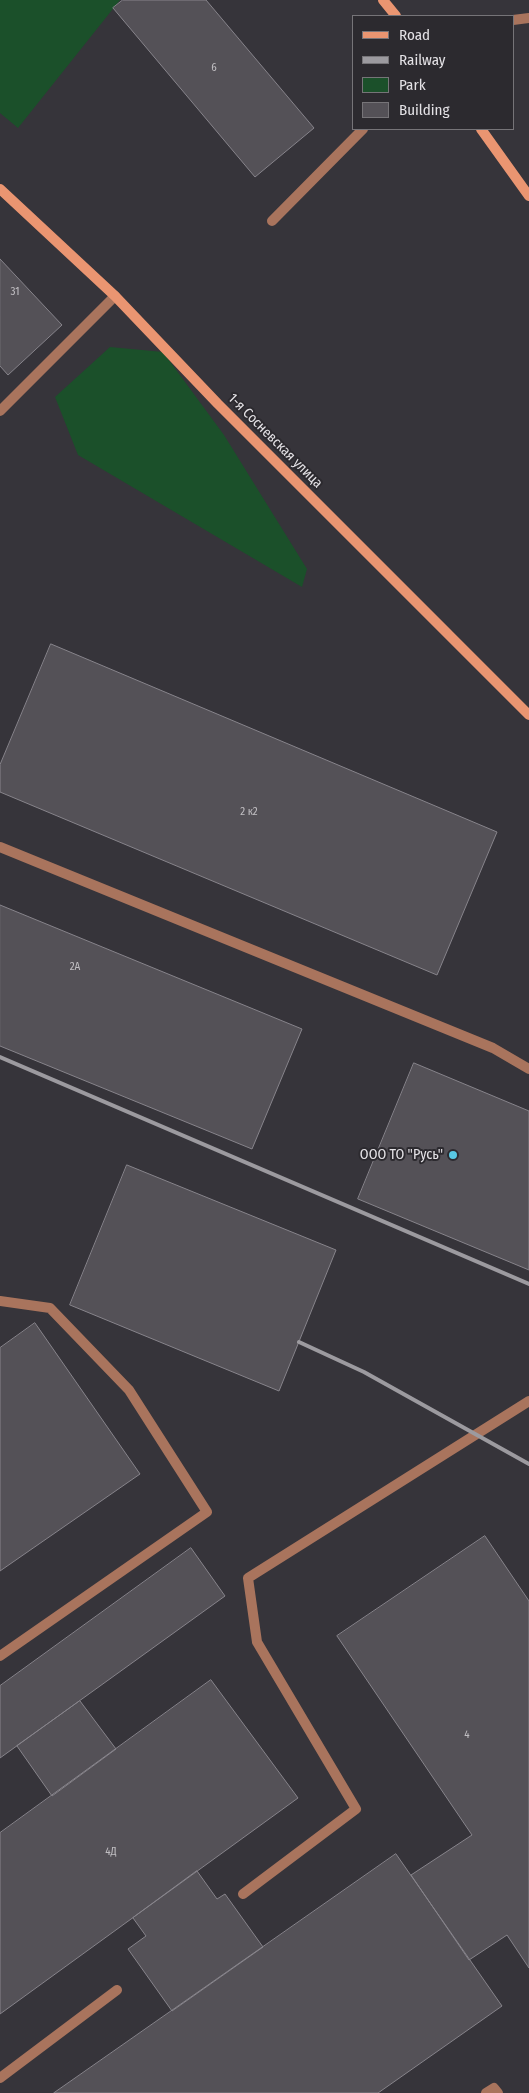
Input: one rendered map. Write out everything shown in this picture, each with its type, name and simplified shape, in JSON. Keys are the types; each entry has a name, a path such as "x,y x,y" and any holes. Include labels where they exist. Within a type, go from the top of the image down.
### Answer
{"main road":[{"path":"383,0 395,15"},
{"path":"482,130 529,196"},
{"name":"1-я Сосневская улица","path":"0,189 114,296 218,404 529,715"}],"street":[{"path":"514,20 529,18"},
{"path":"272,221 362,130"},
{"path":"0,412 114,296"},
{"path":"0,848 493,1048 529,1069"},
{"path":"0,1301 50,1308 130,1390 207,1512 0,1656"},
{"path":"243,1894 356,1809 257,1642 248,1578 529,1401"},
{"path":"0,2078 117,1990"},
{"path":"486,2093 494,2088 498,2093"}],"green space":[{"path":"0,0 120,0 18,128 0,113"},
{"path":"110,347 163,352 224,435 307,569 302,587 78,455 55,397"}],"building":[{"path":"123,0 206,0 314,128 255,177 113,8"},
{"path":"0,259 62,325 8,375 0,366"},
{"path":"51,644 497,832 437,975 0,792 0,765"},
{"path":"0,905 302,1029 252,1149 0,1046"},
{"name":"ООО ТО \"Русь\"","path":"414,1063 529,1111 529,1270 358,1199"},
{"path":"127,1165 336,1250 279,1391 70,1305"},
{"path":"35,1323 140,1474 0,1571 0,1348"},
{"path":"485,1536 529,1601 529,1968 507,1935 469,1960 411,1875 472,1835 337,1636"},
{"path":"191,1548 225,1596 0,1758 0,1686"},
{"path":"211,1680 298,1798 0,2014 0,1833"},
{"path":"80,1701 116,1749 52,1796 17,1746"},
{"path":"396,1854 502,2006 378,2093 54,2093"},
{"path":"197,1871 217,1899 225,1894 263,1947 172,2011 128,1949 146,1936 133,1918"}],"railway":[{"path":"0,1057 529,1284"},
{"path":"299,1342 364,1372 529,1464"}],"place":[{"name":"ООО ТО \"Русь\"","path":"453,1155"}]}
